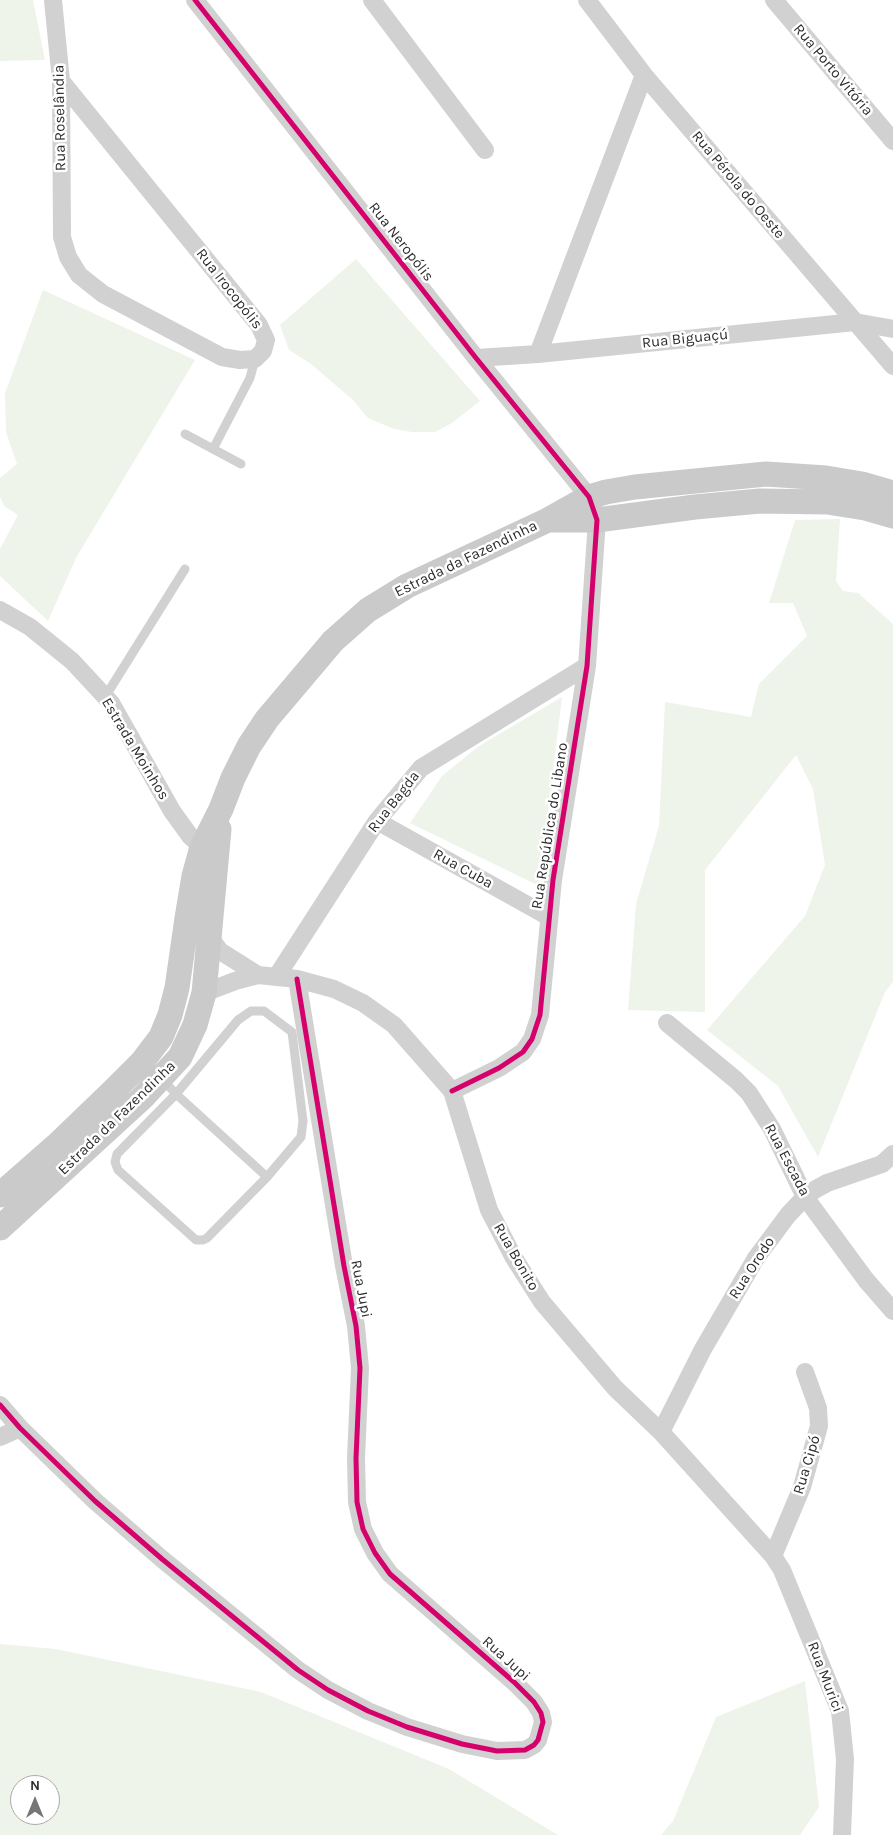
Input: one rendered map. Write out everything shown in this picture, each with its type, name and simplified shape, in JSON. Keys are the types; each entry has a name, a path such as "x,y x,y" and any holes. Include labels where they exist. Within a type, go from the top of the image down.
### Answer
{"main road":[{"name":"Estrada da Fazendinha","path":"593,509 606,492 635,487 766,474 826,478 862,484 893,493"},
{"name":"Estrada da Fazendinha","path":"0,1195 58,1144 114,1090 142,1062 161,1037 170,1015 177,988 186,918 194,876 209,853 233,778 250,746 267,720 333,641 368,610 407,586 548,520 593,509 695,507 760,502 826,502 865,508 893,516"},
{"name":"Estrada da Fazendinha","path":"0,1228 169,1086 195,1025 204,994 210,938 209,853"}],"street":[{"name":"Rua Roselândia","path":"53,0 61,81 62,237 68,257 79,275 103,294 222,357 240,360 255,359"},
{"name":"Rua Neropólis","path":"195,0 593,509"},
{"path":"372,0 485,150"},
{"name":"Rua Pérola do Oeste","path":"586,0 644,75 893,366"},
{"name":"Rua Porto Vitória","path":"774,0 893,141"},
{"path":"538,354 644,75"},
{"name":"Rua Irocopólis","path":"61,81 259,325 266,340 263,351 255,359"},
{"name":"Rua Biguaçú","path":"476,358 538,354 855,322 893,329"},
{"name":"Rua República do Libano","path":"452,1091 499,1068 523,1052 532,1039 540,1015 544,990 549,918 588,666 593,509"},
{"name":"Estrada Moinhos","path":"0,610 30,627 72,661 105,696 111,703 172,811 190,836 209,853"},
{"name":"Rua Bagda","path":"277,976 377,821 421,768 588,666"},
{"name":"Rua Cuba","path":"377,821 549,918"},
{"path":"210,938 220,951 258,975"},
{"path":"204,994 236,981 258,975"},
{"name":"Rua Bonito","path":"258,975 297,979 342,993 363,1003 394,1025 452,1091 490,1210 514,1258 542,1302 615,1388 661,1432 773,1556"},
{"name":"Rua Jupi","path":"0,1405 20,1428 95,1501 162,1559 298,1670 328,1690 368,1711 407,1727 462,1744 497,1751 513,1751 525,1750 534,1745 538,1740 543,1722 541,1713 534,1702 500,1669 390,1574 375,1553 363,1529 357,1502 356,1458 360,1368 356,1326 344,1266 297,979"},
{"name":"Rua Escada","path":"667,1022 749,1093 772,1129 805,1196 866,1280 893,1311"},
{"name":"Rua Orodo","path":"661,1432 703,1349 756,1258 805,1196 827,1183 882,1164 893,1154"},
{"name":"Rua Cipó","path":"773,1556 802,1486 819,1426 818,1408 805,1372"},
{"path":"0,1437 20,1428"},
{"name":"Rua Murici","path":"773,1556 782,1570 840,1711 846,1759 842,1835"}],"lane":[{"path":"213,449 250,378 255,359"},
{"path":"185,434 241,464"},
{"path":"105,696 185,569"},
{"path":"251,1011 264,1011 292,1032 303,1129 301,1137 267,1177 207,1238 196,1240 118,1170 115,1162 116,1154 169,1086 238,1020 251,1011"},
{"path":"169,1086 267,1177"}],"shaded area":[{"path":"0,0 33,0 45,60 0,61"},
{"path":"356,259 480,401 452,423 435,432 412,432 394,429 368,418 353,400 311,364 289,350 280,325"},
{"path":"43,290 195,360 76,558 48,621 0,576 0,549 18,515 4,506 0,497 0,478 17,464 6,432 5,393"},
{"path":"840,519 836,581 843,591 858,593 893,624 893,982 885,992 818,1157 778,1086 707,1030 805,916 825,865 813,789 796,755 705,870 705,1012 628,1010 636,904 659,826 665,702 751,717 759,684 807,636 793,603 769,603 795,520"},
{"path":"562,697 539,886 410,823 442,776 479,746"},
{"path":"0,1644 56,1649 261,1692 449,1769 558,1835 0,1835"},
{"path":"805,1681 819,1807 800,1835 661,1835 673,1821 716,1717"}],"cycle path":[{"path":"195,0 476,358 589,497 597,520 587,666 553,880 540,1015 532,1039 523,1052 499,1068 452,1091"},
{"path":"0,1405 20,1428 95,1501 162,1559 298,1670 328,1690 368,1711 407,1727 462,1744 497,1751 525,1750 534,1745 538,1740 543,1722 541,1713 534,1702 514,1682 390,1574 375,1553 363,1529 357,1502 356,1458 360,1368 356,1326 344,1266 297,979"}]}
